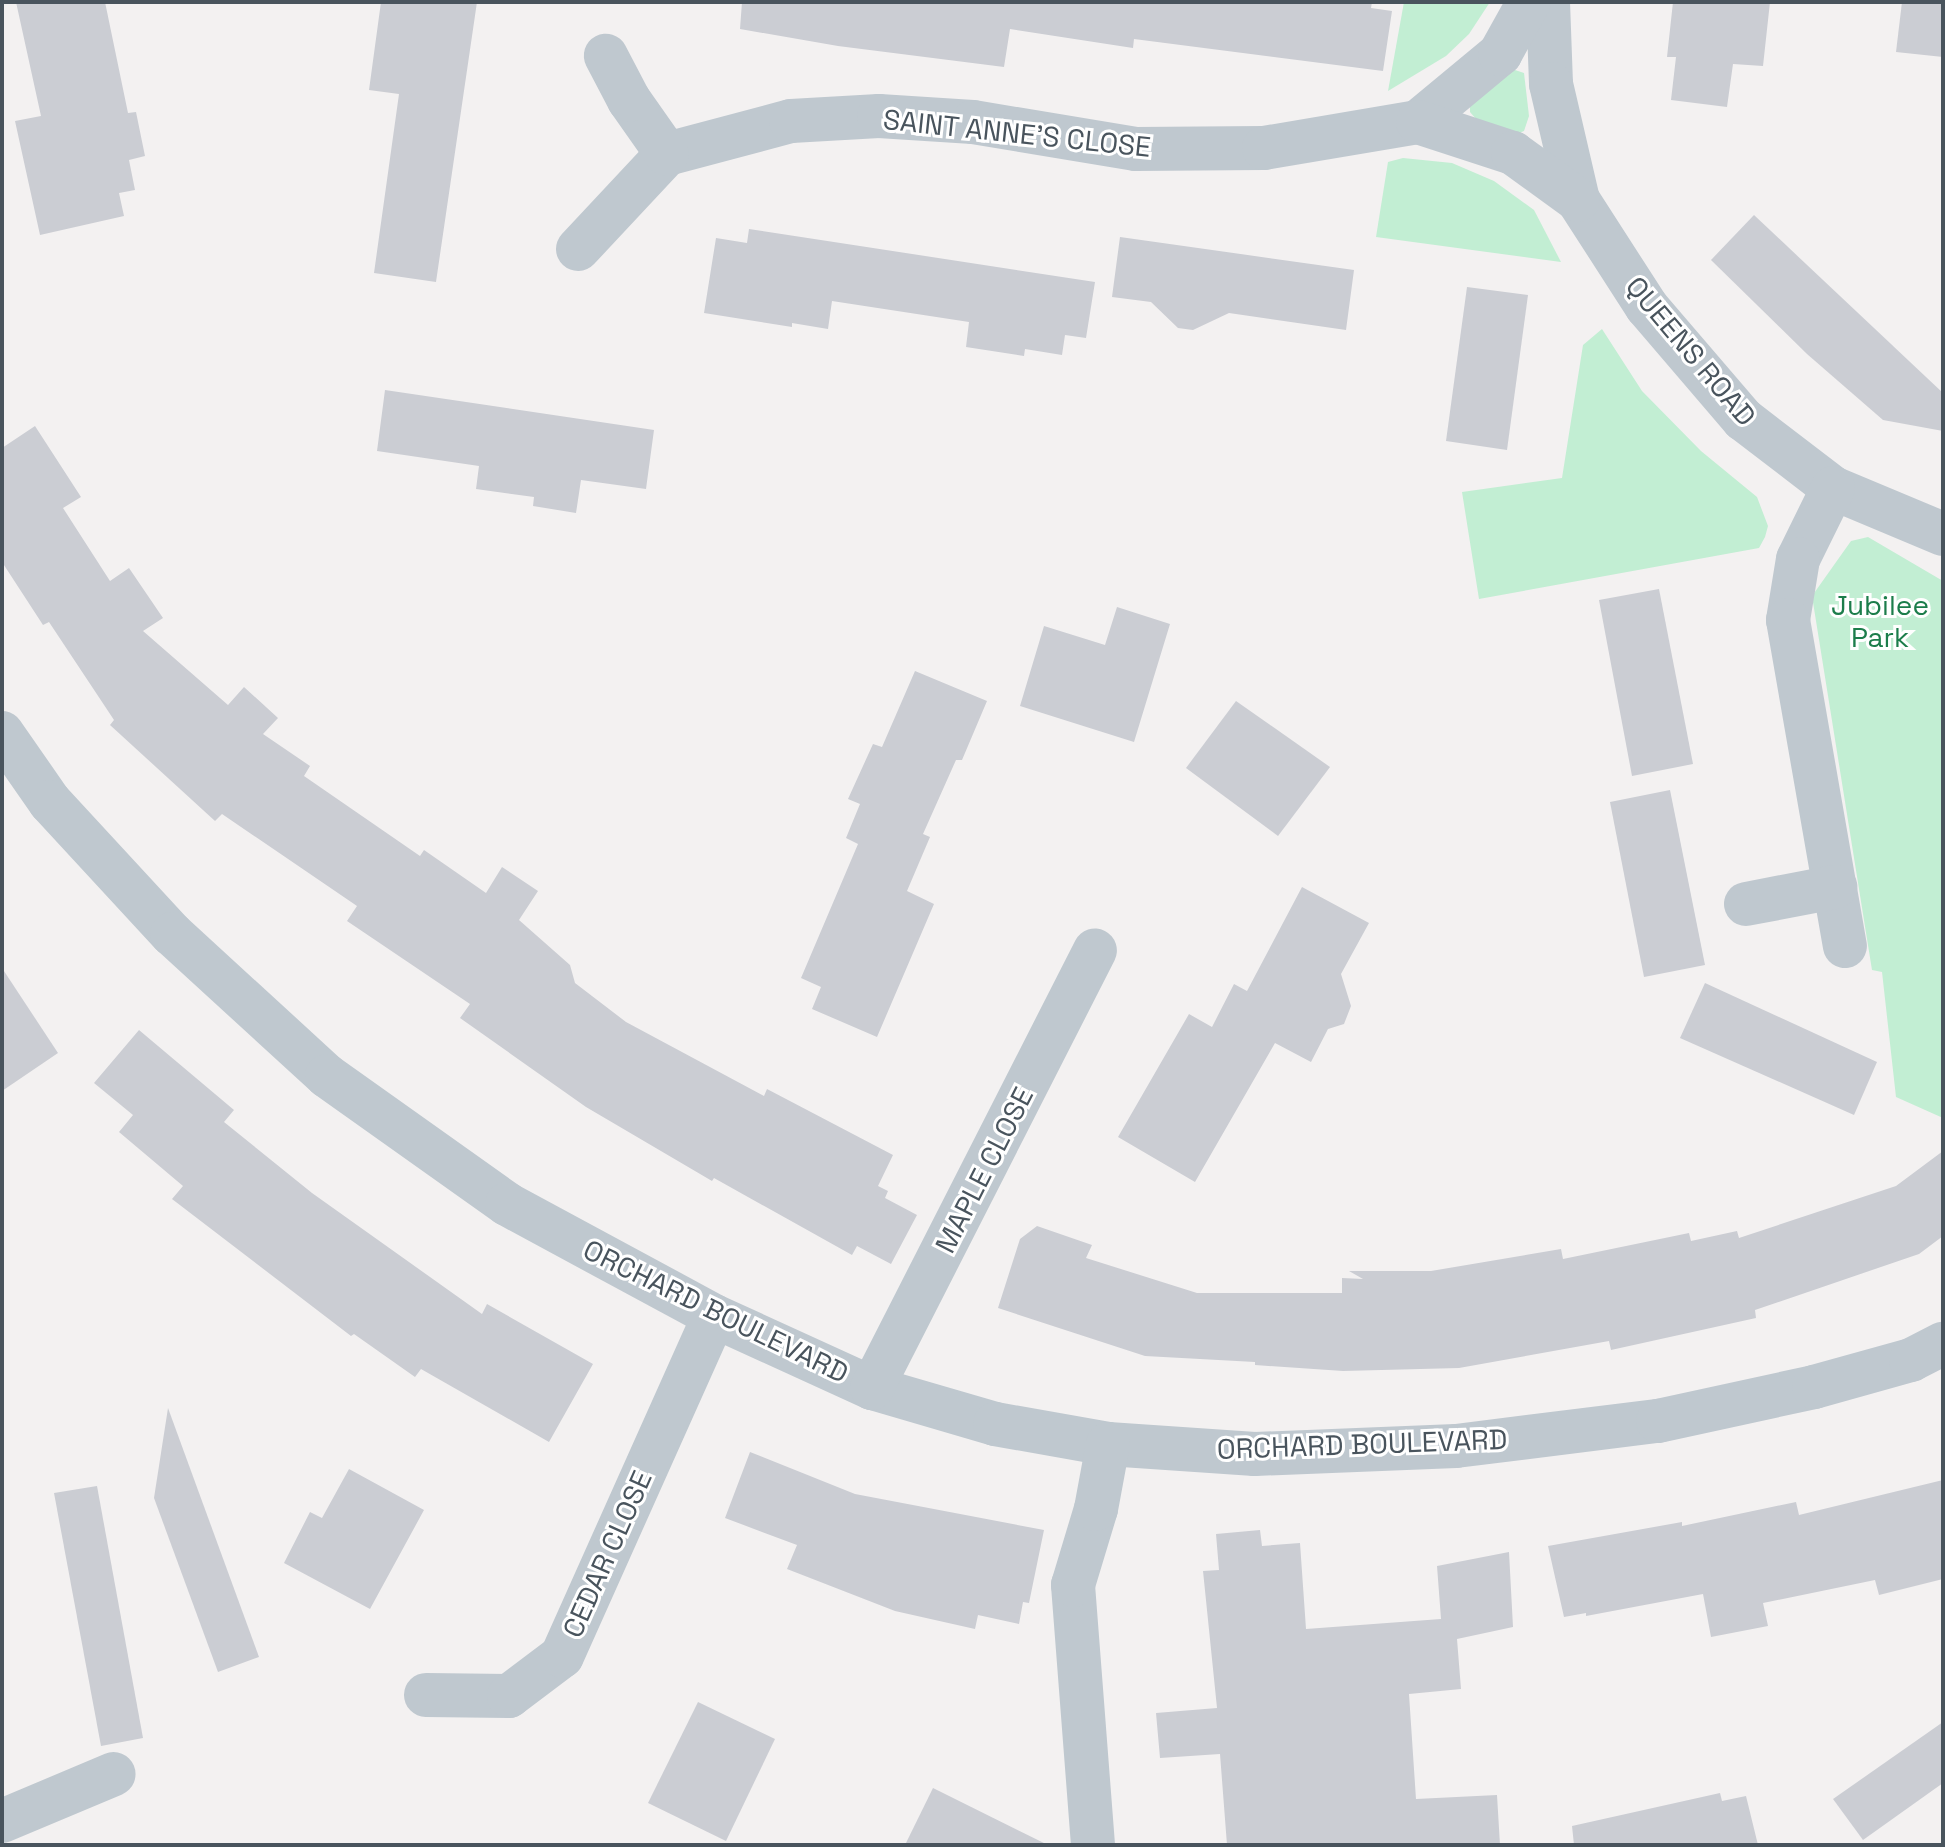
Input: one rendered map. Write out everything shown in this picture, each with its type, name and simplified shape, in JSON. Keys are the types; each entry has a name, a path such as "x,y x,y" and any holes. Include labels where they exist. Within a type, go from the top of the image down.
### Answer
{"street":[{"path":"1418,122 1500,54 1529,2"},
{"name":"QUEENS ROAD","path":"1548,2 1551,84 1578,200 1647,307 1743,419 1833,488 1943,534"},
{"path":"578,249 667,154 629,100 606,56"},
{"name":"SAINT ANNE'S CLOSE","path":"667,154 791,121 879,116 973,122 1136,149 1264,148 1418,122 1513,153 1578,200"},
{"path":"1833,488 1798,559 1788,620 1845,946"},
{"name":"ORCHARD BOULEVARD","path":"2,733 50,802 172,934 327,1076 507,1204 714,1316 872,1388 995,1424 1108,1444 1255,1454 1456,1446 1658,1421 1814,1387 1911,1360 1943,1344"},
{"path":"1746,904 1835,887"},
{"name":"MAPLE CLOSE","path":"872,1388 1095,951"},
{"name":"CEDAR CLOSE","path":"426,1695 509,1696 562,1656 714,1316"},
{"path":"1093,1845 1073,1585 1096,1509 1108,1444"},
{"path":"2,1821 114,1774"}],"green space":[{"path":"1404,2 1490,2 1469,34 1446,56 1388,91"},
{"path":"1509,68 1524,73 1529,116 1524,131 1519,133 1476,119 1470,112 1470,105"},
{"path":"1403,158 1452,163 1494,181 1534,210 1561,262 1376,237 1388,162"},
{"path":"1602,329 1642,391 1701,451 1757,497 1768,526 1765,537 1759,548 1479,599 1462,492 1562,478 1583,345"},
{"name":"Jubilee Park","path":"1868,537 1943,581 1943,1118 1896,1097 1882,972 1872,970 1812,596 1851,541"}],"building":[{"path":"16,2 105,2 128,113 136,112 145,156 129,160 135,190 119,193 124,216 40,235 15,121 41,116"},
{"path":"381,2 477,2 436,282 374,273 399,94 369,90"},
{"path":"742,2 1372,2 1371,8 1392,11 1383,71 1134,39 1133,48 1010,29 1004,67 838,46 740,29"},
{"path":"1673,2 1770,2 1763,66 1733,64 1727,107 1671,100 1676,57 1667,57"},
{"path":"1902,2 1943,2 1943,57 1896,52"},
{"path":"1754,215 1943,393 1943,431 1883,420 1807,354 1711,260"},
{"path":"749,229 1095,282 1086,338 1065,335 1062,355 1025,349 1024,356 966,347 969,322 832,301 828,329 792,323 792,327 704,313 716,238 747,243"},
{"path":"1120,237 1354,270 1346,330 1229,313 1193,330 1178,328 1151,302 1112,297"},
{"path":"1467,287 1528,295 1507,450 1446,441"},
{"path":"385,390 654,430 646,489 581,480 576,513 533,506 534,497 476,489 479,466 377,451"},
{"path":"35,426 81,497 63,508 110,581 129,568 163,618 143,631 228,705 244,687 278,718 263,734 310,766 304,776 420,856 424,850 486,893 502,867 538,891 519,920 570,965 575,983 626,1022 764,1096 767,1089 893,1155 878,1186 888,1191 885,1198 917,1215 891,1264 857,1246 852,1255 714,1178 712,1181 586,1107 460,1018 470,1004 347,921 357,906 222,814 215,821 110,725 114,720 49,622 43,625 2,562 2,448"},
{"path":"1659,589 1693,764 1632,776 1599,600"},
{"path":"1117,607 1170,624 1134,742 1020,706 1044,626 1105,645"},
{"path":"915,671 987,701 962,760 956,760 923,834 930,837 907,891 934,904 877,1037 812,1009 821,987 801,978 858,844 846,838 860,804 848,799 873,744 882,747"},
{"path":"1236,701 1330,767 1278,836 1186,768"},
{"path":"1670,790 1705,965 1644,977 1610,802"},
{"path":"1302,887 1369,923 1341,974 1351,1006 1344,1024 1328,1029 1311,1062 1275,1043 1195,1182 1118,1137 1189,1014 1212,1027 1234,984 1247,991"},
{"path":"2,968 58,1053 2,1091"},
{"path":"1705,983 1877,1062 1854,1115 1680,1038"},
{"path":"139,1030 234,1110 224,1122 312,1193 482,1314 487,1304 593,1364 549,1442 421,1369 415,1377 354,1334 351,1336 172,1199 183,1186 119,1132 133,1115 94,1083"},
{"path":"1943,1151 1943,1236 1919,1254 1755,1310 1756,1318 1611,1350 1609,1341 1459,1368 1343,1371 1255,1365 1255,1362 1145,1356 998,1308 1020,1239 1037,1226 1092,1245 1086,1258 1197,1293 1342,1293 1342,1278 1363,1279 1349,1271 1431,1271 1561,1249 1563,1259 1689,1233 1691,1241 1737,1231 1739,1238 1896,1186"},
{"path":"168,1408 259,1657 218,1672 154,1498"},
{"path":"750,1452 855,1494 1044,1530 1029,1603 1023,1602 1019,1624 978,1615 975,1629 895,1611 787,1569 797,1545 725,1518"},
{"path":"349,1469 424,1510 370,1609 284,1563 310,1512 322,1518"},
{"path":"1943,1480 1943,1579 1879,1595 1875,1580 1763,1603 1768,1626 1711,1637 1703,1594 1586,1616 1586,1613 1564,1617 1548,1546 1682,1522 1682,1526 1796,1502 1799,1515"},
{"path":"97,1486 143,1738 101,1746 54,1493"},
{"path":"1260,1530 1262,1546 1300,1543 1306,1629 1441,1619 1437,1566 1509,1552 1513,1627 1457,1639 1461,1689 1409,1694 1416,1799 1497,1795 1500,1845 1227,1845 1220,1754 1160,1758 1156,1713 1217,1708 1203,1571 1219,1570 1216,1534"},
{"path":"698,1702 775,1739 726,1841 648,1803"},
{"path":"1943,1722 1943,1783 1863,1840 1833,1799"},
{"path":"933,1788 1048,1845 905,1845"},
{"path":"1720,1793 1722,1801 1746,1796 1758,1845 1574,1845 1572,1826"}]}
